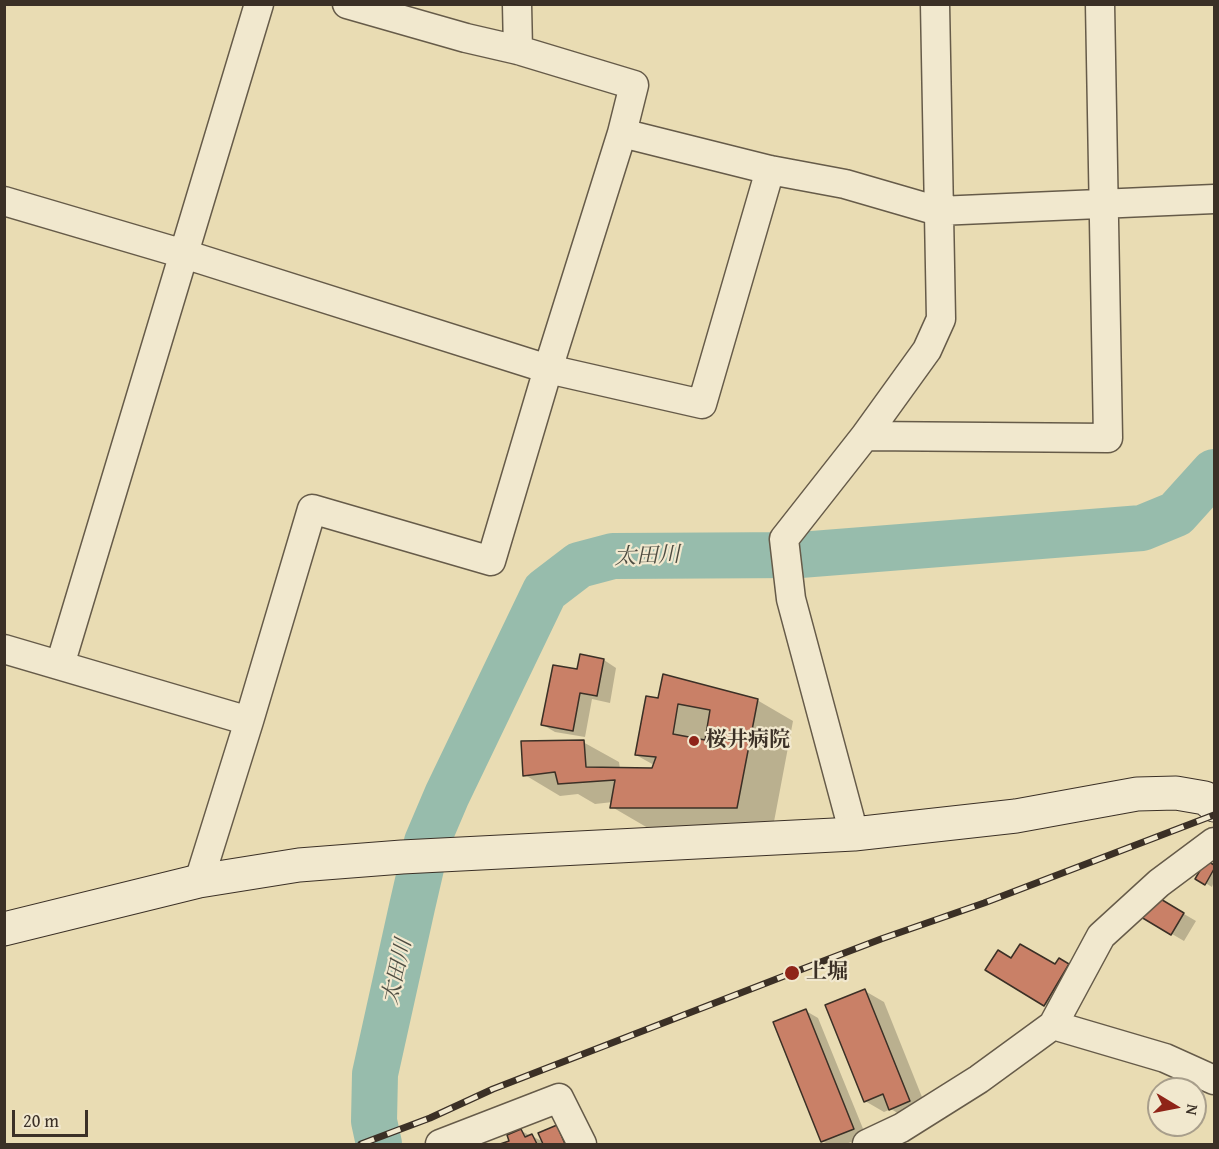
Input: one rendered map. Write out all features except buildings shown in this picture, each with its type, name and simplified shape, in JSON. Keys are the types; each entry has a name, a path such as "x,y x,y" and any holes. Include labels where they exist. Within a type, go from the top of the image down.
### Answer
{"street":[{"path":"60,665 259,4"},
{"path":"199,881 312,509 491,561 622,133 634,85 518,50 466,38 347,4"},
{"path":"517,4 518,50"},
{"path":"854,834 792,599 784,539 866,436 927,350 941,319 935,4"},
{"path":"866,436 1108,438 1100,4"},
{"path":"622,133 770,170 845,184 938,212 1215,199"},
{"path":"4,201 184,254 548,369 702,404 770,170"},
{"path":"4,649 249,721"},
{"path":"4,929 199,881 300,865 402,857 854,834 1016,816 1137,794 1176,793 1205,798 1215,805"},
{"path":"867,1144 902,1128 979,1079 1053,1025 1101,936 1159,883 1215,842"},
{"path":"1053,1025 1165,1058 1215,1080"},
{"path":"440,1144 559,1098 582,1144"}],"waterway":[{"name":"太田川","path":"379,1144 374,1121 375,1074 427,842 447,795 545,591 579,565 613,556 800,555 1142,528 1176,514 1214,472"}],"railway":[{"path":"361,1144 430,1118 493,1089 792,973 1214,815"}],"place":[{"name":"桜井病院","path":"694,741"},
{"name":"上堀","path":"792,973"}]}
